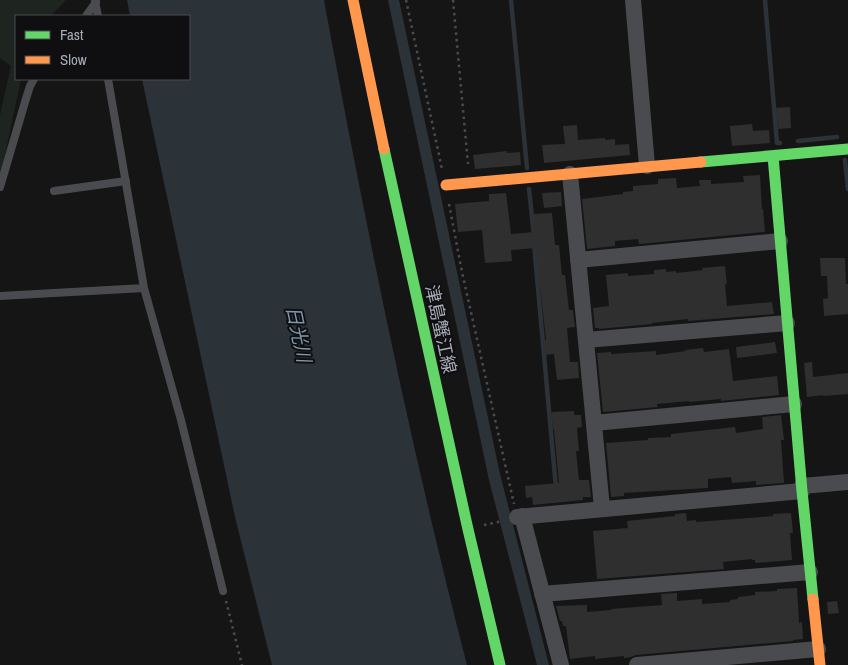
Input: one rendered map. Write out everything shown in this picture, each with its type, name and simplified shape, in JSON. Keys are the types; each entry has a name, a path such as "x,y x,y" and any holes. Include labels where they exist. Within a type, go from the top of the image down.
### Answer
{"street":[{"name":"津島蟹江線","path":"353,0 436,388 500,665"},
{"path":"633,0 647,166"},
{"path":"446,185 848,149"},
{"path":"637,665 819,657 794,404 773,156"},
{"path":"570,174 602,508"},
{"path":"578,260 780,241"},
{"path":"586,340 787,323"},
{"path":"594,423 794,404"},
{"path":"561,665 519,516 802,489 848,482"},
{"path":"542,594 810,572"}],"lane":[{"path":"87,15 95,1"},
{"path":"95,1 98,15"},
{"path":"0,187 33,80"},
{"path":"108,80 144,288 181,420 223,591"},
{"path":"54,191 126,181"},
{"path":"0,296 144,288"}],"path":[{"path":"406,0 446,185 462,272 519,516"},
{"path":"453,0 470,183"},
{"path":"223,591 242,665"}],"shaded area":[{"path":"0,0 66,0 52,15 15,15 15,80 21,80 0,174 0,115 11,66 0,58"}],"water":[{"name":"日光川","path":"127,0 324,0 389,334 426,500 467,665 272,665 235,517 142,80 190,80 190,15 130,15"},
{"path":"388,0 399,0 500,474 549,665 537,665 489,480"}],"building":[{"path":"790,107 791,128 778,129 776,108"},
{"path":"752,124 753,131 769,130 770,143 732,146 730,126"},
{"path":"577,125 578,140 615,139 615,145 629,144 630,155 544,163 542,145 565,144 563,126"},
{"path":"507,151 507,153 520,152 521,165 475,169 473,155"},
{"path":"760,175 765,232 639,244 638,239 615,241 615,246 587,249 582,199 623,194 623,192 633,191 633,186 658,184 658,179 676,178 677,188 700,186 699,180 711,180 711,184 744,182 743,176"},
{"path":"561,192 562,206 544,208 542,193"},
{"path":"506,193 511,234 534,232 533,214 552,213 555,245 559,245 562,275 565,275 569,310 573,310 575,327 567,328 570,362 578,362 579,378 557,380 554,354 544,355 543,340 546,340 536,248 511,250 512,261 485,263 482,230 458,232 455,204 489,201 489,194"},
{"path":"820,258 845,258 846,284 848,284 848,314 824,316 823,299 828,298 827,276 821,276"},
{"path":"725,266 727,306 772,302 774,314 688,321 688,319 652,324 595,328 593,308 609,306 606,275 628,273 628,276 654,274 654,270 666,269 666,272 676,271 676,273"},
{"path":"775,342 777,353 737,358 736,347"},
{"path":"703,348 704,352 729,349 733,381 777,376 779,395 721,401 721,399 657,404 658,407 603,412 597,353 656,351 656,355"},
{"path":"812,362 813,377 848,373 848,394 807,397 804,363"},
{"path":"574,411 574,415 581,415 582,427 577,428 579,451 576,451 579,480 589,480 591,497 583,497 583,500 533,505 532,497 526,498 525,486 559,483 551,412"},
{"path":"781,415 784,440 781,440 784,483 756,485 756,481 732,483 731,477 708,479 708,488 624,493 624,496 611,497 606,443 648,440 648,438 671,437 671,434 735,427 736,433 763,429 762,417"},
{"path":"686,513 687,521 696,520 696,522 791,513 793,533 790,533 792,560 755,563 755,560 752,559 723,562 724,569 597,579 593,531 628,528 627,521"},
{"path":"797,588 799,623 802,622 803,639 636,655 624,658 624,656 595,659 595,656 570,659 566,626 563,626 562,621 560,621 556,606 587,605 587,612 662,605 661,594 677,593 677,601 702,599 702,604 730,602 730,600 738,599 738,597 755,595 755,592"},
{"path":"837,601 839,613 828,614 827,602"}],"waterway":[{"path":"511,0 527,168"},
{"path":"765,0 777,143 780,143"},
{"path":"798,141 837,137"},
{"path":"845,160 848,189"},
{"path":"529,189 534,236"},
{"path":"534,244 556,488"}],"traffic: fast":[{"path":"384,149 500,665"},
{"path":"701,162 848,149"},
{"path":"773,156 813,599"}],"traffic: slow":[{"path":"353,0 384,149"},
{"path":"446,185 701,162"},
{"path":"813,599 820,665"}]}
